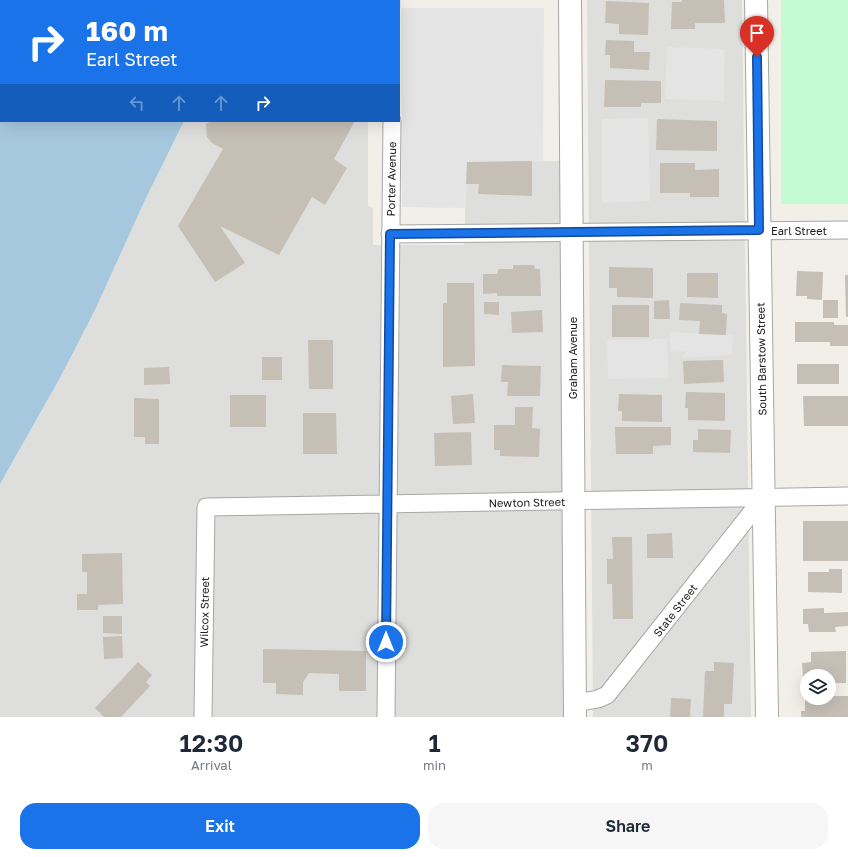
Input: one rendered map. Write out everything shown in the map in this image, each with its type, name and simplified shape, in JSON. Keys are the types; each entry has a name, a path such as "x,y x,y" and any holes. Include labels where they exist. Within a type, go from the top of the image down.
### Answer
{"street":[{"name":"Graham Avenue","path":"570,0 575,710"},
{"name":"South Barstow Street","path":"756,0 767,717"},
{"name":"Porter Avenue","path":"386,717 392,122"},
{"name":"Earl Street","path":"390,234 848,230"},
{"name":"Newton Street","path":"206,507 848,496"},
{"name":"State Street","path":"575,710 607,695 763,498"},
{"name":"Wilcox Street","path":"203,717 206,507"}],"shaded area":[{"path":"400,0 401,8 544,8 543,161 467,162 465,208 402,207"},
{"path":"587,0 742,0 751,717 593,717"},
{"path":"667,47 725,49 724,101 665,99"},
{"path":"648,118 650,201 602,203 602,119"},
{"path":"184,122 368,122 368,206 373,208 373,245 464,245 467,162 560,161 565,717 0,717 0,484 61,376 95,310 145,200"},
{"path":"670,332 734,335 732,355 682,358 686,351 670,352"},
{"path":"667,339 668,378 608,379 607,340"}],"green space":[{"path":"781,0 848,0 848,204 781,204"}],"water":[{"path":"0,122 184,122 145,200 95,310 61,376 0,484"}],"building":[{"path":"682,0 724,0 725,23 695,23 695,29 671,29 672,2 682,2"},
{"path":"606,1 649,3 648,35 619,34 619,24 605,23"},
{"path":"606,40 634,41 634,52 650,52 649,70 610,68 610,55 605,55"},
{"path":"605,80 661,81 661,103 641,103 641,107 604,107"},
{"path":"657,119 717,121 717,151 656,150"},
{"path":"209,122 354,122 334,159 347,168 325,205 312,197 279,255 220,226 245,263 215,282 178,226 223,149 212,143 207,137 206,124"},
{"path":"532,161 532,196 478,194 479,184 466,184 467,162"},
{"path":"660,163 695,163 695,170 719,169 719,197 690,197 690,193 660,193"},
{"path":"513,265 534,265 535,269 540,269 541,296 497,296 497,293 483,294 483,274 497,274 499,269 513,269"},
{"path":"609,267 653,268 653,298 617,297 617,288 609,288"},
{"path":"797,271 823,272 822,300 807,299 807,296 796,296"},
{"path":"687,273 718,273 718,298 687,297"},
{"path":"845,275 848,275 848,317 846,317"},
{"path":"447,283 474,283 475,366 443,367 443,303 447,303"},
{"path":"669,300 670,319 654,319 654,301"},
{"path":"823,300 838,300 838,318 823,318"},
{"path":"484,302 499,302 499,315 484,314"},
{"path":"680,303 722,305 722,313 727,314 726,335 699,334 700,321 679,320"},
{"path":"612,305 649,305 649,337 612,337"},
{"path":"542,310 543,332 512,333 511,312"},
{"path":"795,322 834,322 834,325 848,325 848,346 830,346 830,342 795,342"},
{"path":"308,340 333,340 333,389 309,389"},
{"path":"262,357 282,357 282,380 262,380"},
{"path":"723,360 724,382 684,384 683,361"},
{"path":"797,364 839,364 839,384 797,384"},
{"path":"502,365 541,366 540,396 507,396 508,382 501,382"},
{"path":"169,367 170,384 144,385 144,368"},
{"path":"686,392 725,393 725,421 688,420 688,408 685,408"},
{"path":"473,394 475,423 453,424 451,396"},
{"path":"619,394 662,395 662,422 622,421 622,411 618,411"},
{"path":"230,395 266,395 266,427 230,427"},
{"path":"803,396 848,396 848,426 804,426"},
{"path":"134,398 159,399 159,444 145,444 145,437 134,437"},
{"path":"515,407 533,407 532,428 540,429 539,457 500,456 500,450 494,450 494,425 515,425"},
{"path":"303,413 336,413 337,454 303,454"},
{"path":"615,427 671,427 671,445 653,446 653,454 616,454"},
{"path":"698,429 731,430 730,453 693,452 693,440 698,440"},
{"path":"471,432 472,465 435,466 434,433"},
{"path":"803,521 848,521 848,561 803,561"},
{"path":"672,533 673,558 647,558 647,534"},
{"path":"612,537 632,537 633,619 613,619 612,584 607,584 607,559 613,559"},
{"path":"122,553 123,604 98,605 98,610 77,610 77,594 87,594 87,572 82,572 82,554"},
{"path":"829,569 842,569 842,593 808,592 808,572 829,572"},
{"path":"824,608 824,613 848,612 848,626 835,627 836,632 809,632 808,624 803,624 803,609"},
{"path":"103,616 122,616 122,634 103,633"},
{"path":"122,636 123,658 104,659 103,637"},
{"path":"263,649 366,651 366,691 339,691 339,674 309,673 303,682 303,695 276,694 276,683 263,683"},
{"path":"846,651 846,683 836,683 836,669 802,669 802,663 811,662 811,652"},
{"path":"138,662 152,675 146,682 150,686 121,717 104,717 95,708"},
{"path":"714,662 734,663 732,704 724,704 724,717 703,717 705,671 714,671"},
{"path":"836,696 848,696 848,717 801,717 801,711 805,711 805,705 836,705"},
{"path":"671,698 691,699 690,717 670,717"}],"route":[{"path":"386,642 390,234 759,230 757,57"}]}
